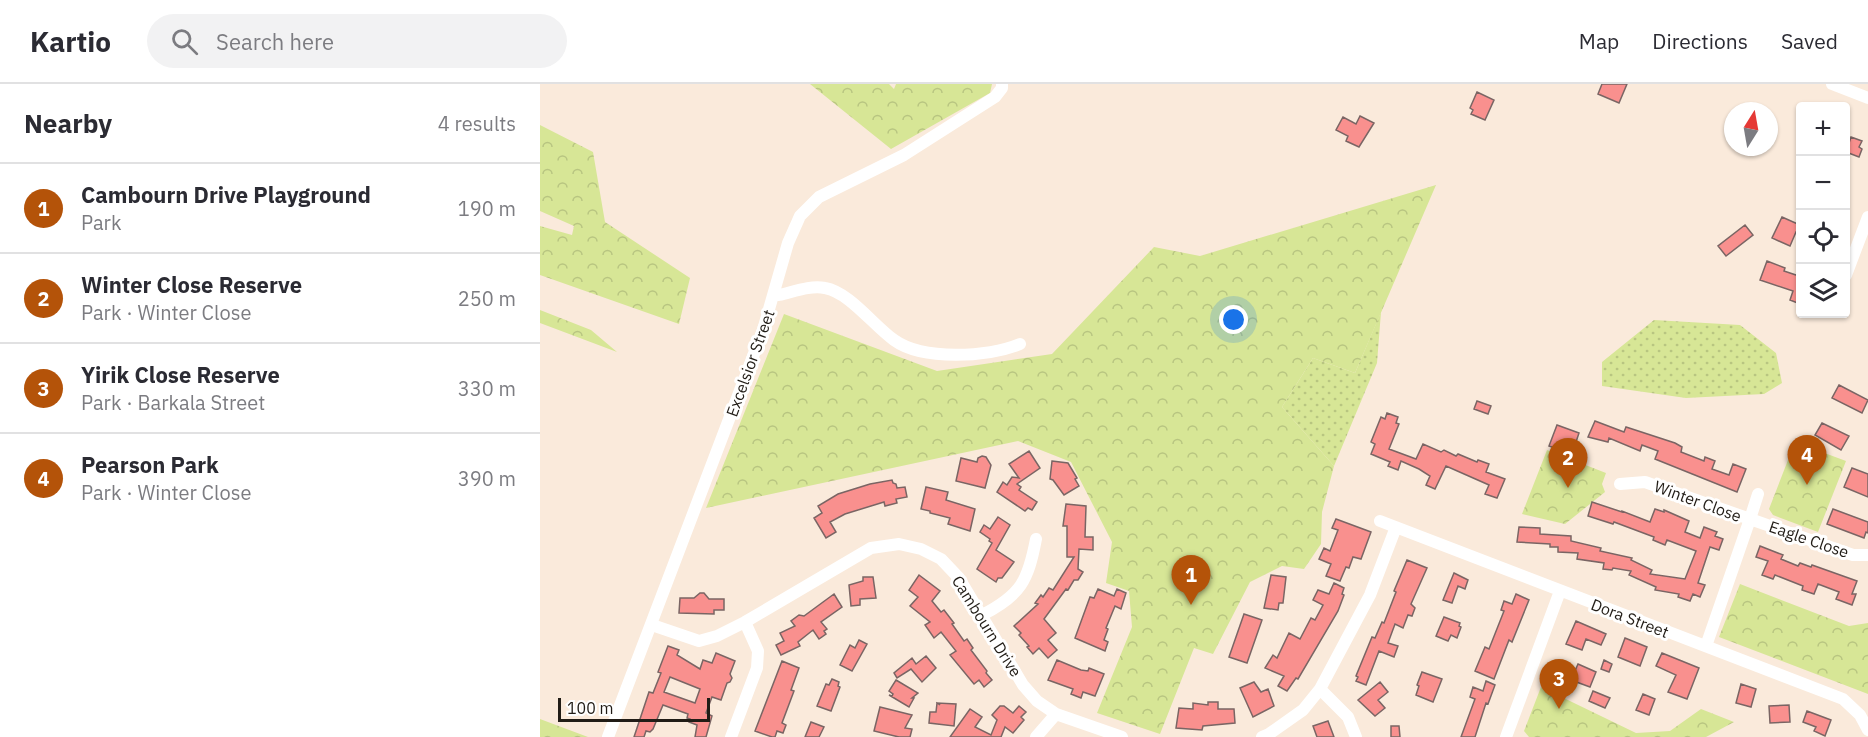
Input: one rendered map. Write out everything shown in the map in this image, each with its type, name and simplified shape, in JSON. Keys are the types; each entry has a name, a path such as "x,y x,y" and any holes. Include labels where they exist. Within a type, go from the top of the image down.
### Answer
{"street":[{"name":"Excelsior Street","path":"608,737 763,330 788,243 800,216 819,197 904,155 995,97 1002,88 1002,84"},
{"path":"1832,84 1868,98"},
{"path":"1849,264 1868,217"},
{"path":"774,294 818,287 835,291 893,339 918,350 970,354 1006,350 1020,344"},
{"name":"Winter Close","path":"1620,484 1645,482 1750,519 1758,495"},
{"path":"1706,646 1750,519"},
{"name":"Eagle Close","path":"1750,519 1853,555 1868,555"},
{"name":"Dora Street","path":"1380,521 1843,699 1860,715 1868,730"},
{"path":"1262,737 1303,710 1320,689 1370,595 1396,527"},
{"path":"982,615 1018,591 1032,559 1036,539"},
{"name":"Cambourn Drive","path":"652,625 699,640 717,636 871,548 899,544 921,549 941,558 958,578 1023,685 1037,701 1056,714 1122,737"},
{"path":"1506,737 1560,591"},
{"path":"731,737 757,668 758,651 745,622"},
{"path":"1320,689 1348,717 1356,737"},
{"path":"1036,737 1056,714"}],"green space":[{"path":"810,84 889,84 894,89 896,84 992,84 990,93 891,149"},
{"path":"540,125 593,152 605,222 690,278 679,324 540,275 540,226 572,235 574,226 540,211"},
{"path":"1436,185 1355,373 1313,358 1282,407 1334,466 1322,512 1321,544 1304,569 1282,566 1250,582 1213,654 1194,648 1160,734 1097,713 1132,627 1129,591 1106,583 1112,542 1071,462 1018,441 706,508 784,314 937,371 1052,354 1154,247 1200,256"},
{"path":"540,310 591,330 617,352 540,323"},
{"path":"1381,312 1377,363 1334,466 1282,407 1313,358 1355,373"},
{"path":"1654,320 1740,325 1776,353 1782,383 1764,394 1686,398 1602,386 1602,362"},
{"path":"1795,442 1846,461 1818,532 1773,515 1769,509"},
{"path":"1547,450 1606,473 1602,484 1605,492 1565,524 1522,514"},
{"path":"1740,584 1849,626 1868,623 1868,694 1719,637"},
{"path":"1541,687 1636,733 1670,731 1701,709 1734,722 1706,737 1529,737 1524,731"},
{"path":"540,719 588,737 540,737"}],"building":[{"path":"1602,84 1627,84 1619,103 1598,94"},
{"path":"1477,92 1494,100 1485,120 1471,114 1473,110 1470,108"},
{"path":"1360,116 1374,123 1359,147 1346,141 1348,136 1336,130 1343,117 1356,124"},
{"path":"1851,137 1862,141 1859,147 1862,149 1859,157 1850,154"},
{"path":"1782,217 1796,223 1796,232 1790,246 1772,238"},
{"path":"1745,225 1753,235 1726,256 1718,246"},
{"path":"1767,261 1785,268 1784,271 1796,275 1796,302 1790,300 1793,291 1760,280"},
{"path":"1839,385 1868,400 1862,413 1832,398"},
{"path":"1477,401 1491,406 1488,414 1474,409"},
{"path":"1387,413 1398,417 1396,423 1399,424 1389,449 1416,459 1423,444 1441,452 1444,450 1456,456 1458,454 1489,464 1486,472 1505,479 1497,498 1485,494 1489,485 1446,466 1435,489 1426,485 1430,476 1419,469 1401,461 1398,470 1388,466 1390,462 1371,454 1375,444 1371,442 1381,417 1385,419"},
{"path":"1595,421 1624,432 1626,427 1675,443 1682,447 1681,452 1704,461 1705,457 1715,461 1712,469 1729,475 1733,464 1746,469 1737,492 1655,459 1658,451 1642,445 1640,451 1609,438 1608,442 1588,437"},
{"path":"1822,423 1849,436 1841,450 1815,435"},
{"path":"1557,425 1579,433 1575,445 1564,441 1561,450 1549,446"},
{"path":"1029,451 1040,468 1017,484 1021,487 1019,490 1037,502 1032,510 1028,508 1025,511 997,492 1003,482 1007,485 1012,477 1019,478 1009,464"},
{"path":"982,456 986,457 991,465 985,488 956,481 961,458 977,462"},
{"path":"1052,461 1068,463 1079,486 1064,495 1050,479"},
{"path":"1852,468 1868,474 1868,497 1844,487"},
{"path":"892,480 897,488 905,487 907,497 896,499 897,503 885,506 884,502 845,514 830,522 836,532 826,538 814,518 822,513 818,506 838,494"},
{"path":"926,487 948,492 946,500 975,509 970,531 948,524 950,518 921,509"},
{"path":"1592,502 1650,522 1655,509 1664,512 1664,510 1689,521 1685,532 1700,538 1704,527 1717,532 1715,536 1723,539 1719,550 1710,547 1698,583 1705,585 1700,597 1693,594 1690,601 1678,597 1679,594 1655,590 1656,587 1629,575 1631,571 1603,569 1604,563 1577,559 1578,553 1558,552 1558,547 1550,547 1550,544 1517,542 1519,527 1540,528 1540,534 1571,536 1571,541 1601,548 1600,551 1632,558 1631,560 1652,570 1650,574 1685,579 1696,551 1667,540 1665,545 1653,540 1654,537 1614,522 1613,524 1588,516"},
{"path":"1066,504 1086,506 1085,537 1093,537 1093,550 1079,549 1078,569 1083,572 1068,590 1066,589 1044,619 1056,633 1048,640 1057,650 1048,658 1039,648 1033,654 1019,635 1021,633 1014,626 1038,604 1035,603 1041,595 1043,597 1049,588 1053,590 1074,557 1067,557 1067,526 1063,526"},
{"path":"1833,509 1868,522 1868,533 1866,532 1864,538 1827,524"},
{"path":"998,517 1010,525 996,550 1014,562 996,582 977,569 992,543 980,532 984,525 990,529"},
{"path":"1336,519 1371,532 1361,559 1353,557 1340,581 1326,576 1331,564 1319,559 1324,548 1330,551 1338,530 1332,528"},
{"path":"1760,546 1783,555 1781,559 1798,566 1800,563 1811,567 1812,565 1857,581 1852,594 1856,594 1852,605 1836,599 1839,592 1818,584 1814,594 1802,590 1803,586 1775,575 1773,579 1762,575 1768,561 1756,557"},
{"path":"1407,560 1427,568 1411,604 1415,608 1412,616 1408,615 1403,628 1395,624 1388,643 1398,646 1394,657 1379,651 1366,685 1356,681 1358,677 1356,676 1372,637 1375,638 1382,622 1384,623"},
{"path":"1454,573 1468,580 1465,589 1458,586 1452,603 1443,600"},
{"path":"919,575 940,591 932,601 941,612 944,610 964,641 967,639 973,648 971,650 987,671 986,673 992,680 984,687 979,680 974,684 950,655 956,651 941,632 934,638 925,625 930,622 910,606 918,597 909,590"},
{"path":"1271,575 1286,577 1283,603 1279,603 1278,610 1264,608"},
{"path":"863,577 873,577 876,598 860,599 860,605 851,606 849,585 863,581"},
{"path":"1334,583 1344,588 1338,611 1298,679 1296,678 1287,691 1278,686 1284,676 1265,668 1273,655 1277,658 1289,633 1300,639 1311,618 1315,620 1323,605 1313,600 1318,590 1329,594"},
{"path":"1098,589 1114,596 1117,589 1126,593 1121,609 1115,606 1106,628 1108,629 1104,640 1108,642 1105,651 1075,638 1090,597 1094,598"},
{"path":"704,593 709,599 724,599 724,610 714,610 714,614 679,613 680,598 694,598"},
{"path":"834,594 842,607 821,622 827,629 824,631 826,634 819,639 813,630 798,642 800,646 781,655 776,645 784,641 780,633 795,626 791,621 799,615 804,616"},
{"path":"1516,594 1529,600 1512,642 1509,640 1494,679 1475,671 1485,647 1489,649 1504,611 1501,610 1504,601 1512,604"},
{"path":"1244,614 1262,620 1247,663 1229,657"},
{"path":"1444,617 1460,623 1457,638 1451,635 1448,641 1436,636"},
{"path":"1576,621 1606,634 1601,645 1586,639 1582,650 1566,644"},
{"path":"1625,638 1647,647 1640,666 1618,657"},
{"path":"859,640 867,644 852,671 840,665 850,645 855,648"},
{"path":"668,646 679,650 677,655 700,669 703,660 712,663 716,653 735,661 730,674 732,678 727,683 721,700 712,697 706,713 712,716 706,737 695,737 697,725 689,722 688,714 663,705 653,729 650,732 646,731 644,737 634,737 649,692 653,693 661,673 658,672","holes":["670,677 700,689 695,703 664,692"]},
{"path":"1662,653 1699,668 1687,699 1668,692 1676,675 1656,666"},
{"path":"926,656 936,668 922,682 911,669 897,678 894,673 912,658 916,664"},
{"path":"1057,660 1081,670 1088,671 1089,668 1104,674 1095,696 1083,692 1081,698 1071,694 1073,689 1048,680"},
{"path":"1604,660 1612,664 1609,672 1601,669"},
{"path":"782,661 799,668 791,690 794,691 782,723 786,725 783,733 777,731 775,737 772,737 755,731"},
{"path":"1578,664 1596,672 1590,687 1571,680"},
{"path":"1422,672 1442,679 1433,702 1416,695"},
{"path":"832,679 839,682 840,687 831,711 817,706 826,684 829,685"},
{"path":"896,680 918,693 912,698 914,698 909,707 889,695 893,694 889,691"},
{"path":"1486,681 1495,685 1488,704 1486,703 1475,737 1461,737 1475,699 1470,697 1473,687 1483,691"},
{"path":"1254,682 1261,692 1268,689 1274,706 1253,717 1240,688"},
{"path":"1380,682 1388,692 1378,700 1385,708 1375,716 1358,700"},
{"path":"1741,684 1756,689 1751,707 1736,703"},
{"path":"1593,691 1610,698 1605,708 1589,701"},
{"path":"1643,694 1655,699 1649,715 1636,710"},
{"path":"1208,702 1218,702 1218,709 1234,709 1235,723 1203,726 1202,730 1176,728 1179,708 1193,709 1193,703 1208,705"},
{"path":"937,703 940,705 938,703 956,704 954,726 929,723 930,712 936,712"},
{"path":"1789,705 1790,722 1770,723 1769,706"},
{"path":"1000,706 1004,706 1013,713 1019,706 1026,712 1021,717 1024,720 1013,733 1005,727 1001,737 950,737 970,709 982,717 975,727 991,735 997,720 992,715"},
{"path":"880,707 912,715 905,728 912,729 910,737 899,737 874,731"},
{"path":"1807,711 1831,720 1825,736 1814,731 1816,727 1803,722"},
{"path":"1328,721 1334,737 1317,737 1313,726"},
{"path":"811,722 824,727 819,737 805,737"},
{"path":"1391,726 1399,726 1400,737 1391,737"}],"place":[{"name":"Pearson Park","path":"1807,485"},
{"name":"Winter Close Reserve","path":"1568,488"},
{"name":"Cambourn Drive Playground","path":"1191,605"},
{"name":"Yirik Close Reserve","path":"1559,709"}]}
